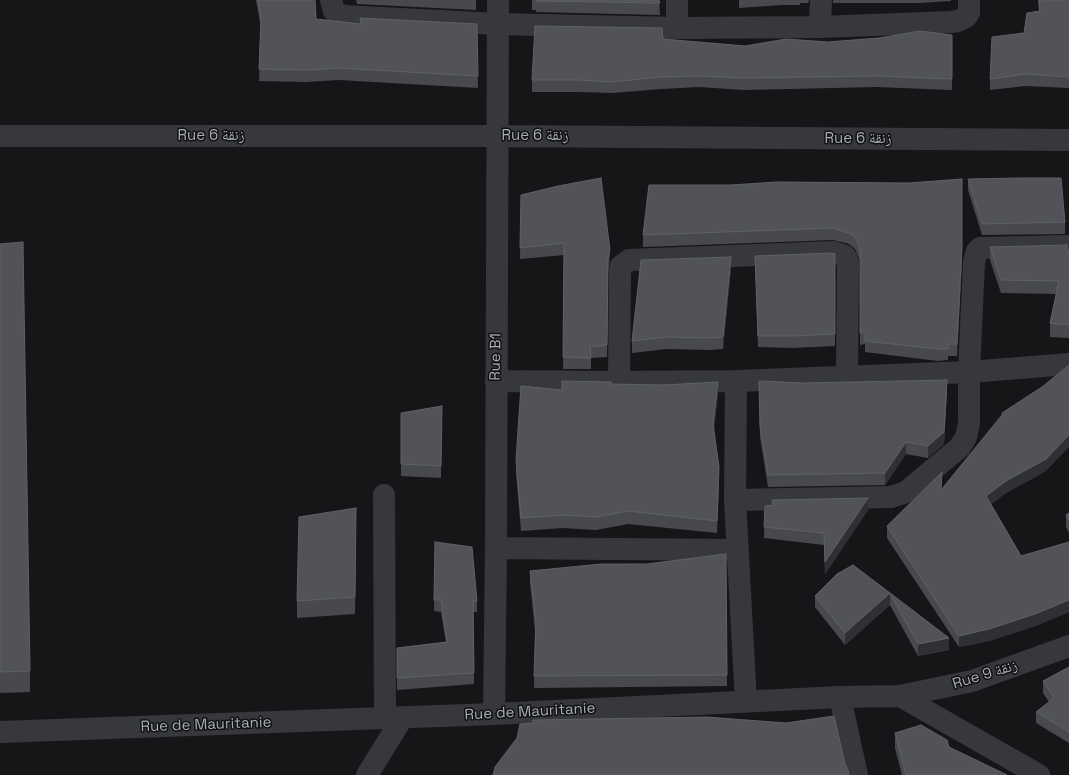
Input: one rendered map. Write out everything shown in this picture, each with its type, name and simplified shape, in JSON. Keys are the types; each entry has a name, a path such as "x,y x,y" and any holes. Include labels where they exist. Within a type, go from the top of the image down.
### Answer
{"street":[{"name":"Rue B1","path":"494,714 498,0"},
{"path":"677,0 677,28"},
{"path":"820,0 820,27"},
{"path":"337,8 498,24 677,28 820,27 958,21 966,17 969,13 969,0"},
{"name":"Rue 6 زنقة","path":"0,136 498,136 1069,140"},
{"path":"735,500 891,497 906,492 960,447 966,437 970,423 969,372 974,262 977,251 980,248 1069,246"},
{"path":"619,382 619,274 622,266 629,260 833,252 845,256 848,263 847,376"},
{"path":"496,381 736,381 969,372 1069,364"},
{"path":"736,381 735,500 746,702"},
{"path":"367,775 394,717 384,496"},
{"path":"496,548 737,550"},
{"name":"Rue 9 زنقة","path":"900,696 972,681 1069,646"},
{"path":"900,696 1039,775"},
{"name":"Rue de Mauritanie","path":"0,732 494,714 840,697 900,696"},
{"path":"840,697 857,775"}],"building":[{"path":"258,0 315,0 316,19 361,24 360,18 477,24 478,76 339,68 306,70 259,69 261,18"},
{"path":"659,0 660,3 536,1"},
{"path":"1039,0 1069,0 1069,77 1025,74 990,79 992,37 1024,33 1027,13 1040,11"},
{"path":"535,26 662,28 663,39 745,46 786,39 828,42 879,38 920,31 952,35 952,79 877,76 744,78 699,76 661,77 612,82 532,80"},
{"path":"601,178 610,250 608,259 607,345 590,347 591,358 563,357 564,243 520,248 521,195"},
{"path":"1061,178 1065,222 982,224 968,179"},
{"path":"962,179 962,248 957,344 948,344 948,349 865,341 865,333 860,333 860,248 855,237 849,233 833,228 643,235 649,185 731,185 777,182 909,183"},
{"path":"23,242 30,671 0,672 0,244"},
{"path":"1067,245 1067,250 1069,250 1069,325 1050,323 1059,281 1001,280 990,247"},
{"path":"835,254 835,334 758,336 755,256"},
{"path":"731,257 723,337 667,337 632,341 641,260"},
{"path":"1069,365 1069,435 1046,459 1006,481 986,496 1021,556 1069,542 1069,600 1035,614 989,629 959,636 887,526 942,472 941,490 1002,415 1002,413 1042,387"},
{"path":"947,380 944,432 928,446 906,442 885,473 768,475 760,426 759,381 803,383"},
{"path":"562,381 663,385 718,382 713,424 719,467 717,521 628,511 596,517 563,515 521,518 516,460 521,386 562,390"},
{"path":"442,406 441,466 401,464 401,413"},
{"path":"868,498 825,562 824,533 764,527 765,506 773,505 772,500"},
{"path":"356,508 355,597 297,601 299,517"},
{"path":"1069,513 1069,521 1066,515"},
{"path":"435,542 472,547 477,601 473,601 474,673 397,678 397,648 447,642 441,600 434,600"},
{"path":"726,554 727,675 534,676 536,622 530,571 601,564 647,564"},
{"path":"853,565 890,593 845,633 815,596 837,574"},
{"path":"890,593 949,638 918,644"},
{"path":"1069,667 1069,732 1036,712 1054,698 1043,681"},
{"path":"834,716 849,775 493,775 495,767 517,738 520,724 533,723 533,720 706,717 786,723"},
{"path":"921,725 947,740 949,747 1007,775 906,775 895,733"}]}
